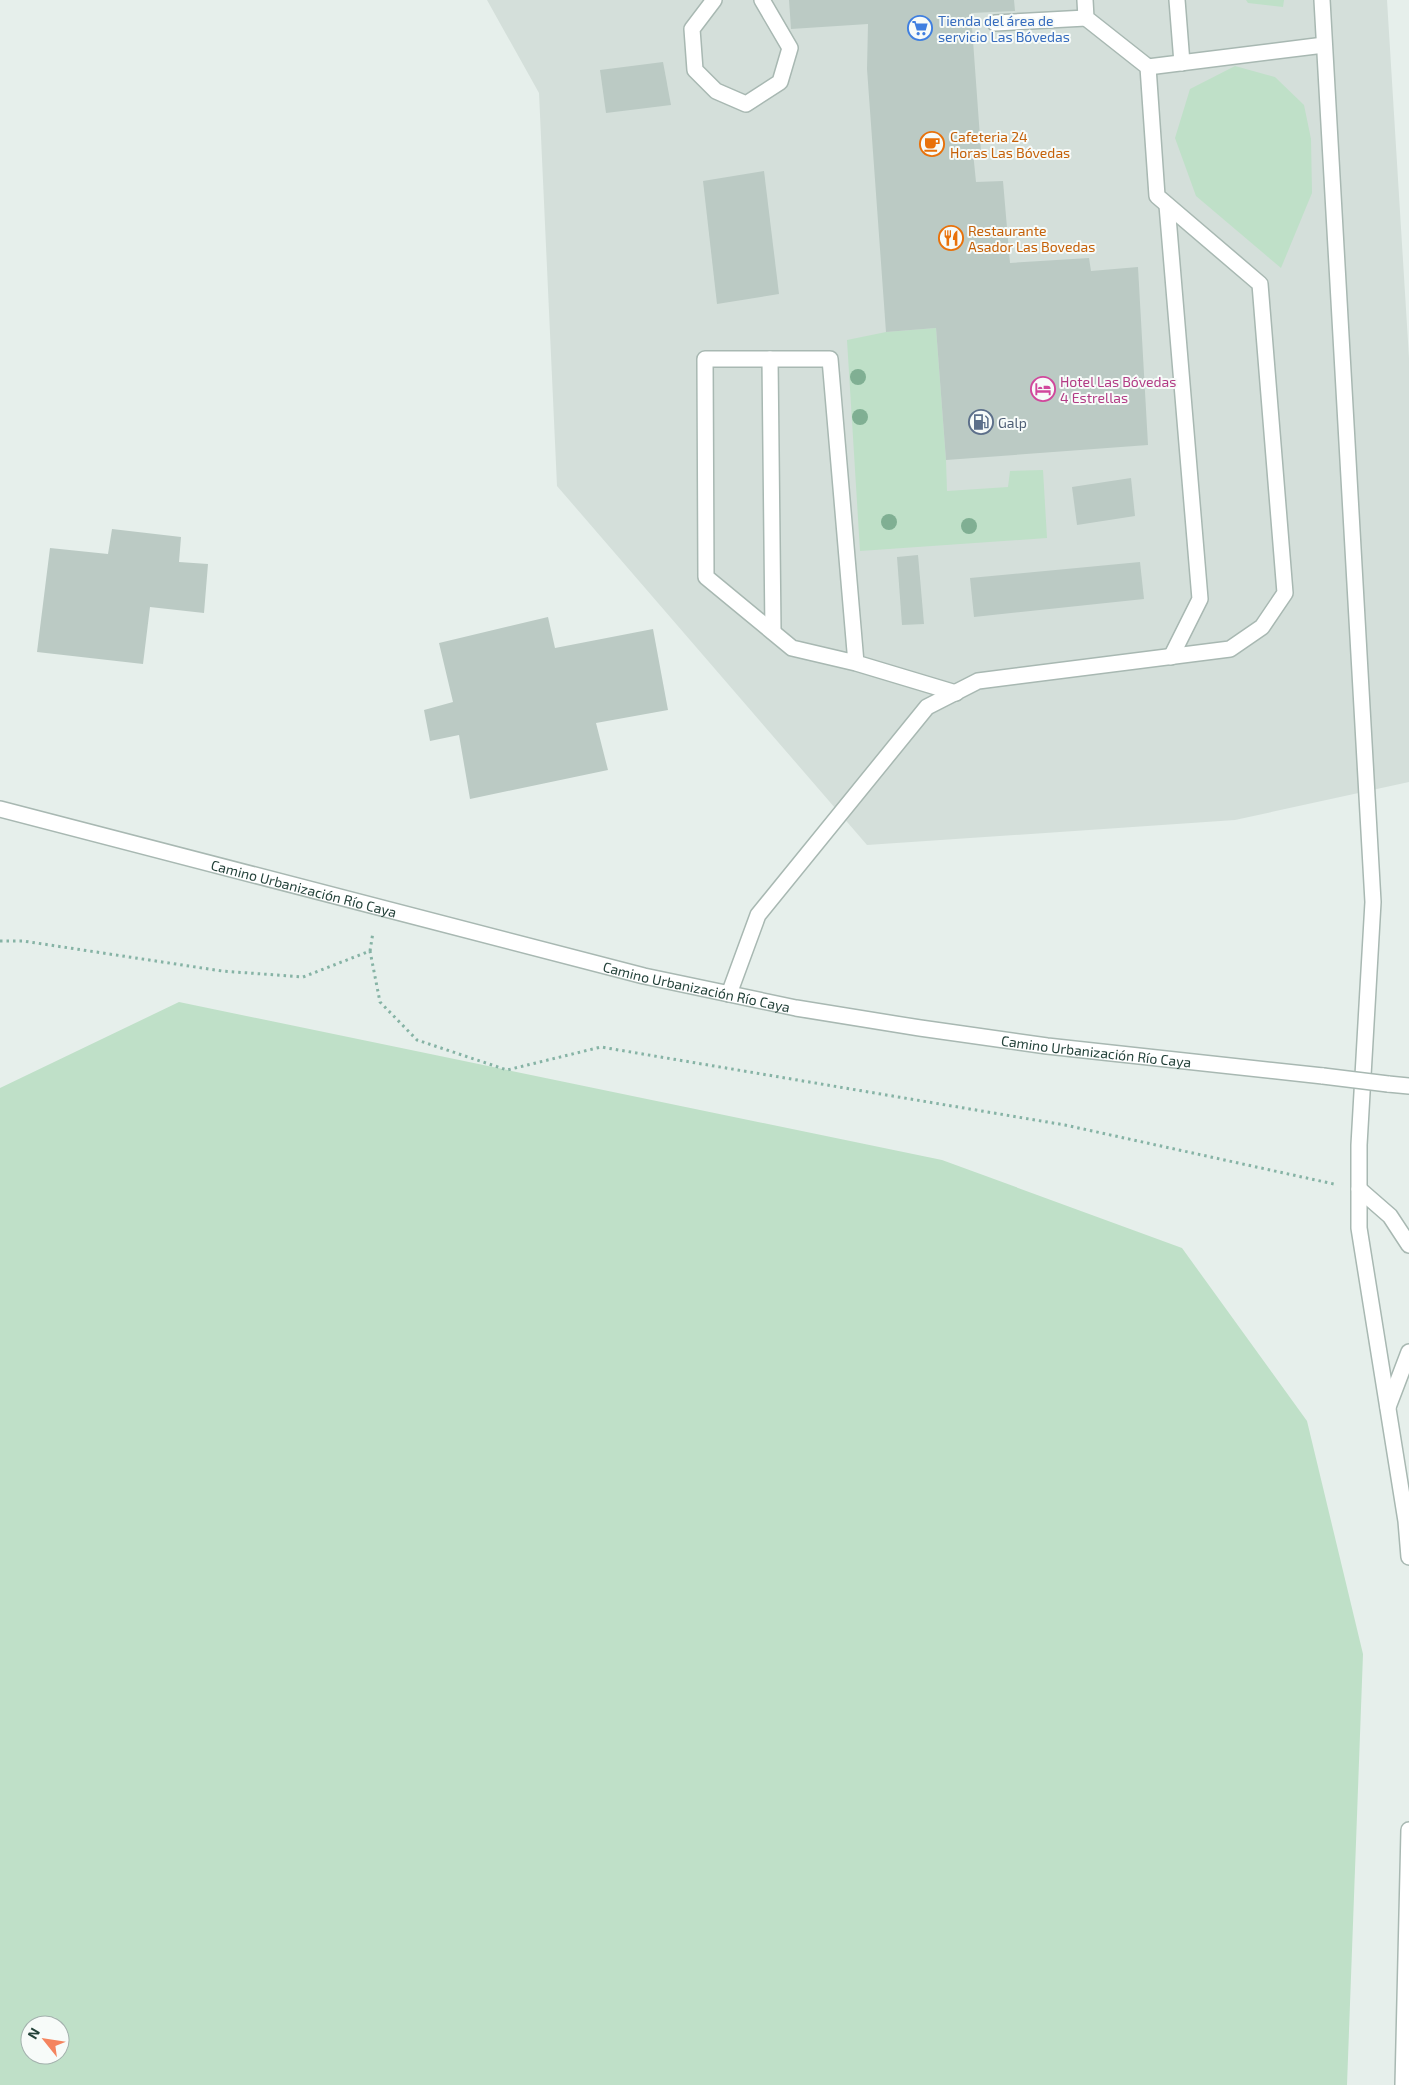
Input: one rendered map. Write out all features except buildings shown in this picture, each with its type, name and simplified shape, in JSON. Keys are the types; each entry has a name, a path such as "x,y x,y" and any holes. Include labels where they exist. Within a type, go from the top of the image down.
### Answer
{"street":[{"path":"714,0 692,29 695,70 716,91 746,104 780,82 790,48 762,0"},
{"path":"1086,0 1086,18"},
{"path":"1176,0 1182,63"},
{"path":"1322,0 1372,902 1359,1145 1359,1228 1406,1521 1409,1557"},
{"path":"995,23 1086,18 1148,67 1324,45"},
{"path":"729,994 758,915 927,707 978,681 1230,650 1262,627 1285,593 1260,284 1157,196 1148,67"},
{"path":"1167,205 1200,599 1171,657"},
{"path":"856,663 830,359 705,359 706,577 792,648 856,663 956,693"},
{"path":"770,359 773,632"},
{"name":"Camino Urbanización Río Caya","path":"0,809 644,976 796,1008 930,1030 1047,1046 1409,1086"},
{"path":"1359,1189 1390,1216 1409,1245"},
{"path":"1388,1408 1409,1352"},
{"path":"1403,2085 1409,1830"}],"path":[{"path":"0,941 23,940 222,971 303,977 370,951 380,1002 417,1040 507,1070 601,1047 1065,1125 1359,1189"}],"shaded area":[{"name":"Galp","path":"487,0 1387,0 1409,358 1409,782 1235,820 867,845 557,486 539,93"}],"green space":[{"path":"1246,0 1284,0 1283,7 1248,3"},
{"path":"1235,66 1275,77 1304,105 1311,139 1312,193 1281,268 1196,196 1175,138 1190,89"},
{"path":"936,328 947,491 1008,487 1010,471 1043,470 1047,538 860,551 847,340 886,332"},
{"path":"179,1002 942,1160 1182,1248 1307,1421 1363,1654 1347,2085 0,2085 0,1088"}],"place":[{"name":"Tienda del área de servicio Las Bóvedas","path":"920,28"},
{"name":"Cafeteria 24 Horas Las Bóvedas","path":"932,144"},
{"name":"Restaurante Asador Las Bovedas","path":"951,238"},
{"name":"Hotel Las Bóvedas 4 Estrellas","path":"1043,389"},
{"name":"Galp","path":"981,422"}]}
